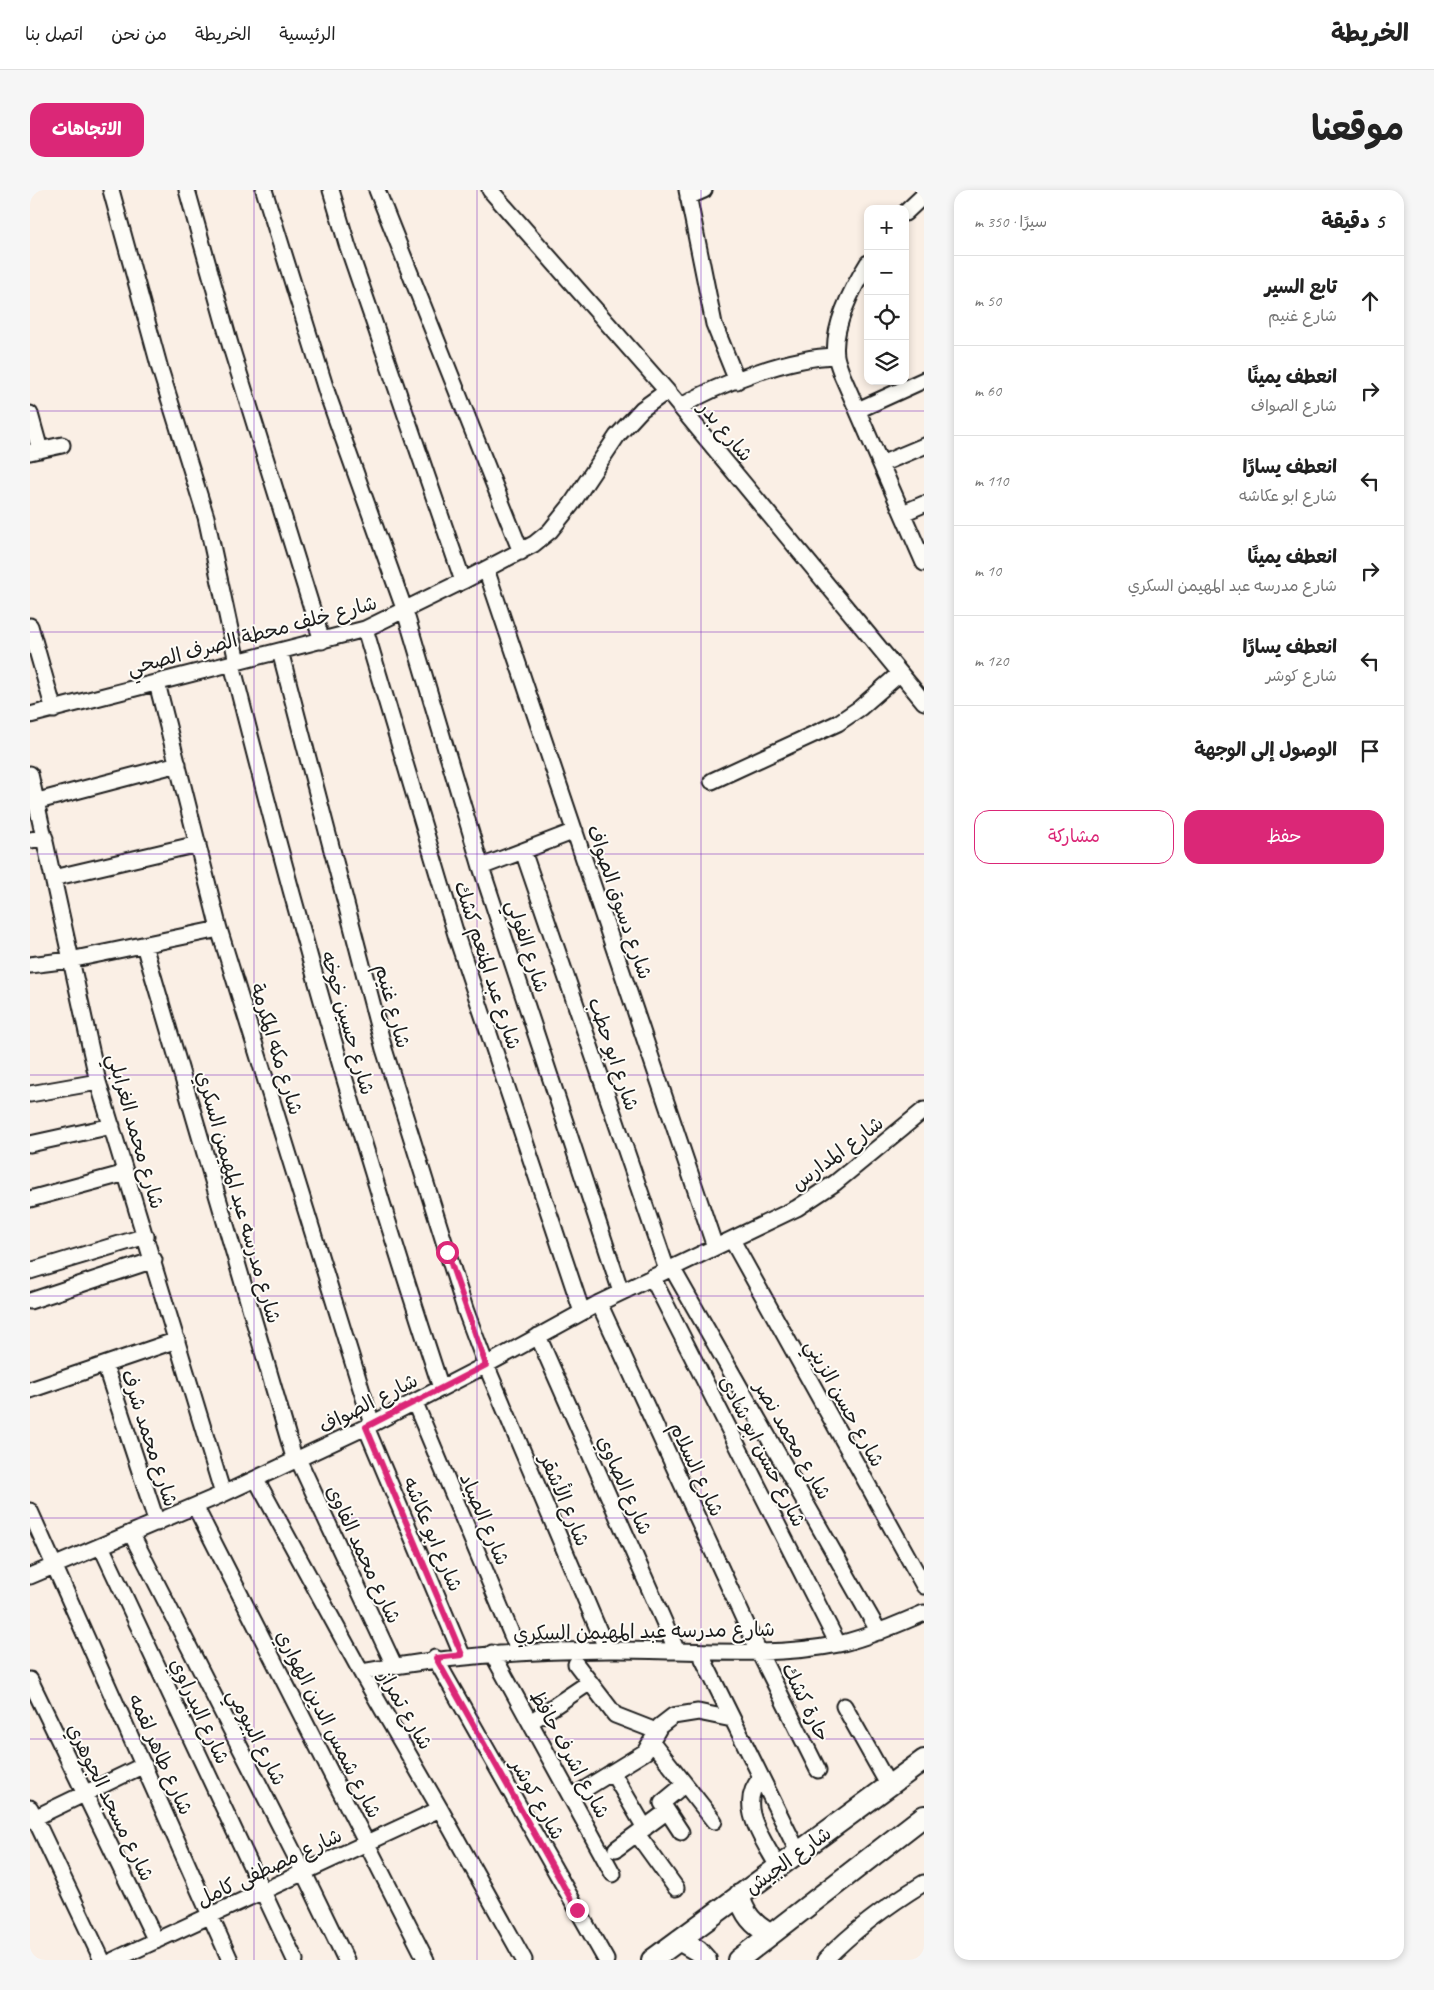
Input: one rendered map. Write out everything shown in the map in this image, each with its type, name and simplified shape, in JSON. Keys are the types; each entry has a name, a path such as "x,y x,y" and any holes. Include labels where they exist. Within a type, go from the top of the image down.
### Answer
{"main road":[{"name":"شارع الجيش","path":"652,1960 924,1760"},
{"path":"738,1960 924,1816"},
{"path":"739,1896 742,1906 753,1923 770,1934"},
{"path":"679,1940 698,1951 706,1960"}],"street":[{"name":"شارع حسين خوخه","path":"111,190 160,369 206,517 234,663 277,845 329,1031 383,1213 441,1388"},
{"path":"187,190 230,344 322,641"},
{"name":"شارع الفولي","path":"264,190 327,393 405,611 482,867 621,1292"},
{"path":"331,190 347,244 463,582"},
{"path":"377,190 521,552"},
{"name":"شارع بدر","path":"490,190 668,391 899,674 924,702"},
{"path":"704,190 688,194 714,324 738,381"},
{"path":"909,209 924,195"},
{"path":"864,270 847,301 842,318 836,356 924,563"},
{"path":"680,407 706,392 794,361 815,356 836,356"},
{"path":"858,410 924,380"},
{"name":"شارع خلف محطة الصرف الصحي","path":"30,715 365,629 463,582 521,552 550,531 571,505 618,436 642,409 668,391"},
{"path":"30,414 35,451 62,445"},
{"path":"881,464 924,446"},
{"path":"902,513 924,504"},
{"name":"شارع دسوق الصواف","path":"486,569 715,1247"},
{"path":"30,626 54,710"},
{"name":"شارع عبد المنعم كشك","path":"365,629 457,938 582,1312"},
{"name":"شارع غنيم","path":"280,651 384,1048 465,1309 486,1365"},
{"path":"712,781 838,723 860,708 899,674"},
{"name":"شارع مكه المكرمة","path":"157,683 219,929 369,1426"},
{"path":"38,801 178,764"},
{"name":"شارع محمد الغرابلي","path":"30,774 38,801 37,839 53,878 98,1082 154,1260 223,1494"},
{"path":"482,867 575,831"},
{"path":"53,878 198,844"},
{"name":"شارع ابو حطب","path":"523,851 669,1269"},
{"path":"30,966 70,960 219,929"},
{"name":"شارع مدرسه عبد المهيمن السكري","path":"144,945 296,1460"},
{"path":"30,1094 98,1082"},
{"name":"شارع المدارس","path":"715,1247 816,1197 924,1110"},
{"path":"30,1144 112,1126"},
{"path":"30,1199 126,1173"},
{"path":"30,1271 146,1236"},
{"name":"شارع حسن الزيني","path":"732,1240 924,1586"},
{"name":"شارع الصواف","path":"30,1576 223,1494 369,1426 486,1365 599,1302 715,1247"},
{"path":"30,1301 154,1260"},
{"name":"شارع محمد نصر","path":"669,1269 879,1632"},
{"name":"شارع حسن ابو شادى","path":"652,1277 838,1644"},
{"name":"شارع السلام","path":"599,1302 759,1652"},
{"name":"شارع الصاوي","path":"538,1336 676,1649"},
{"path":"30,1390 178,1340"},
{"name":"شارع محمد شرف","path":"105,1365 157,1523"},
{"name":"شارع الأشقر","path":"486,1365 607,1650"},
{"name":"شارع الصياد","path":"415,1402 519,1652"},
{"name":"شارع ابو عكاشه","path":"369,1426 462,1655"},
{"name":"شارع محمد الفاوى","path":"296,1460 394,1665"},
{"name":"شارع تمراز","path":"256,1479 361,1672 524,1960"},
{"name":"شارع شمس الدين الهواري","path":"195,1506 426,1960"},
{"name":"شارع طاهر لقمه","path":"30,1511 230,1960"},
{"name":"شارع البيومي","path":"131,1533 304,1873 346,1960"},
{"name":"شارع البدراوي","path":"101,1546 295,1960"},
{"name":"شارع مدرسه عبد المهيمن السكري","path":"361,1672 436,1658 492,1653 676,1649 759,1652 838,1644 879,1632 924,1613"},
{"name":"حارة كشك","path":"759,1652 818,1770"},
{"name":"شارع اشرف حافظ","path":"492,1653 614,1874"},
{"name":"شارع كوشر","path":"436,1658 606,1960"},
{"path":"703,1659 798,1852"},
{"path":"576,1664 615,1715 654,1737 685,1784 714,1821"},
{"name":"شارع مسجد الجوهري","path":"30,1680 156,1941"},
{"path":"535,1719 590,1682"},
{"path":"844,1706 889,1786"},
{"path":"580,1792 645,1752 663,1722 680,1713 698,1712 732,1719"},
{"path":"102,1960 32,1815 84,1794 144,1765"},
{"path":"612,1772 641,1831 676,1888"},
{"path":"761,1778 752,1791 750,1809 778,1867"},
{"path":"681,1832 662,1806 663,1802 685,1784"},
{"name":"شارع مصطفى كامل","path":"114,1960 440,1809"},
{"path":"616,1849 666,1812"},
{"path":"826,1960 849,1936 887,1906 924,1884"}],"route":[{"path":"447,1252 465,1309 486,1365 366,1427 462,1655 436,1658 577,1910"}]}
